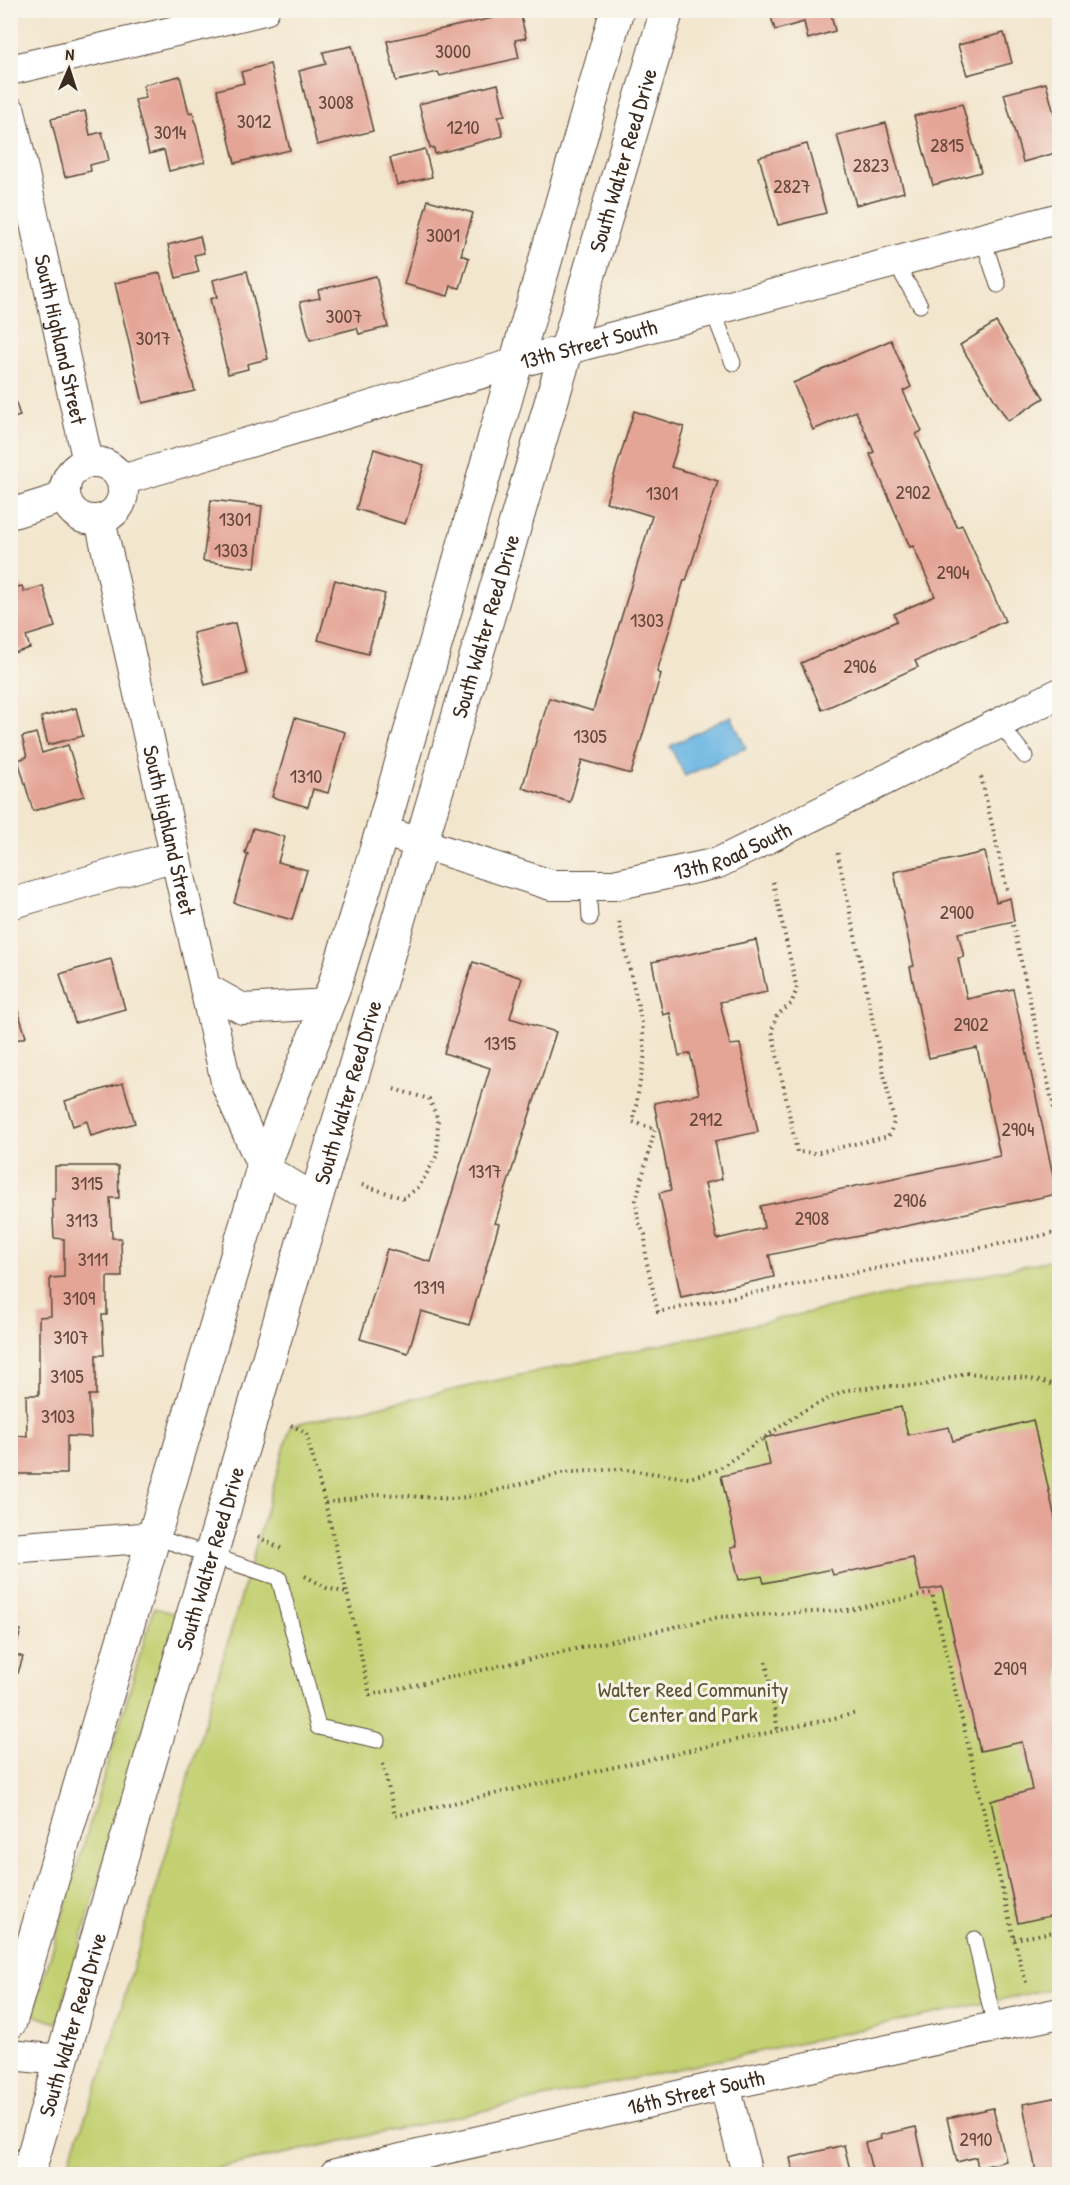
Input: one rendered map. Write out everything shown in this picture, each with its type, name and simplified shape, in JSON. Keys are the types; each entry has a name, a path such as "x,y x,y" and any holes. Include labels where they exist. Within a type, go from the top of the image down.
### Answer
{"main road":[{"name":"South Walter Reed Drive","path":"10,2022 263,1168 328,1004 382,831 617,10"},
{"name":"South Walter Reed Drive","path":"28,2175 667,10"}],"street":[{"path":"10,70 264,10"},
{"name":"South Highland Street","path":"10,111 88,462"},
{"name":"13th Street South","path":"122,480 516,363 1059,218"},
{"path":"88,462 110,465 122,480 123,497 120,506 115,512 100,520 82,518 68,506 65,488 68,478 73,470 88,462"},
{"path":"10,514 65,497"},
{"name":"South Highland Street","path":"100,520 227,1086 263,1168"},
{"name":"13th Road South","path":"382,831 551,885 614,885 718,863 1059,693"},
{"path":"10,904 175,856"},
{"path":"204,988 243,1009 328,1004"},
{"path":"263,1168 315,1199"},
{"path":"10,1548 155,1537"},
{"name":"16th Street South","path":"334,2175 725,2085 1059,2013"},
{"path":"10,2055 62,2060"},
{"path":"725,2085 747,2175"}],"lane":[{"path":"983,238 998,285"},
{"path":"895,262 920,305"},
{"path":"713,311 733,363"},
{"path":"999,723 1025,756"},
{"path":"588,885 590,918"},
{"path":"155,1537 279,1578 318,1727 377,1740"},
{"path":"975,1938 995,2027"}],"path":[{"path":"981,777 1008,894"},
{"path":"773,882 797,989 791,1004 777,1015 772,1030 797,1152 815,1152 889,1136 894,1122 837,850"},
{"path":"620,922 642,1023 645,1054 633,1122 655,1129 636,1200 638,1221 645,1235 646,1259 658,1312 1045,1235 1059,1230"},
{"path":"1013,925 1059,1136"},
{"path":"362,1185 403,1198 419,1187 437,1155 438,1119 429,1099 390,1088"},
{"path":"325,1503 381,1494 453,1499 484,1494 561,1473 619,1468 690,1478 717,1470 803,1412 847,1390 887,1386 921,1386 966,1373 1027,1378 1059,1386"},
{"path":"291,1425 306,1433 347,1593 369,1695 719,1617 849,1610 932,1593 1014,1939 1028,1989"},
{"path":"258,1538 292,1554"},
{"path":"301,1569 306,1577 316,1583 347,1593"},
{"path":"766,1662 778,1731"},
{"path":"377,1740 395,1816 857,1713"},
{"path":"1014,1939 1059,1931"}],"green space":[{"name":"Walter Reed Community Center and Park","path":"1059,1258 1059,1987 190,2174 73,2174 70,2157 102,2074 291,1425"},
{"path":"154,1608 177,1614 57,2023 33,2015"}],"water":[{"path":"731,716 746,748 685,776 670,746"}],"building":[{"path":"769,10 830,10 835,31 808,39 804,22 775,30"},
{"path":"520,12 526,38 515,40 519,58 440,76 438,72 396,81 387,41"},
{"path":"1004,33 1012,63 967,75 958,45"},
{"path":"352,46 373,131 317,145 299,71 326,64 323,52"},
{"path":"270,64 290,150 235,163 217,90 244,83 241,72"},
{"path":"180,76 189,113 193,112 205,162 169,171 164,150 149,154 135,100 146,98 143,85"},
{"path":"1046,83 1059,133 1059,152 1023,162 1004,94"},
{"path":"498,84 505,115 498,116 503,136 435,154 434,148 430,148 419,104"},
{"path":"962,104 981,172 933,185 914,116"},
{"path":"85,111 90,135 102,132 109,160 90,165 91,171 65,177 51,119"},
{"path":"886,123 904,192 856,205 837,135"},
{"path":"807,144 826,213 778,225 759,157"},
{"path":"425,149 432,177 397,185 390,158"},
{"path":"428,200 473,213 461,255 469,258 460,288 451,286 448,296 404,284"},
{"path":"200,236 204,253 194,255 199,272 176,278 168,245"},
{"path":"247,271 268,359 247,364 248,369 228,374 210,299 217,297 213,280"},
{"path":"160,273 195,391 143,403 115,283"},
{"path":"376,276 388,327 359,334 357,328 310,340 300,302 320,298 318,290"},
{"path":"996,322 1044,398 1008,421 960,345"},
{"path":"891,340 911,387 903,391 922,431 916,434 957,527 962,525 1005,621 915,661 918,667 822,710 801,663 897,621 894,614 935,596 913,546 910,547 870,454 874,452 856,411 813,430 793,383"},
{"path":"10,384 20,416 10,419"},
{"path":"634,411 684,427 671,467 718,481 686,581 684,580 657,672 661,674 631,774 582,760 570,802 522,788 549,698 593,711 652,516 606,502"},
{"path":"374,449 424,465 405,524 356,509"},
{"path":"211,500 262,506 255,568 203,561"},
{"path":"335,580 385,594 368,654 318,640"},
{"path":"22,586 24,592 43,586 55,627 26,636 30,648 10,654 10,589"},
{"path":"235,623 247,674 205,685 193,633"},
{"path":"76,708 83,736 48,745 41,717"},
{"path":"295,718 345,732 328,793 313,789 308,807 272,797"},
{"path":"36,733 42,753 68,745 84,796 33,811 18,760 27,757 22,737"},
{"path":"253,828 285,837 278,862 307,870 292,920 234,903"},
{"path":"985,852 996,902 1010,898 1014,921 958,933 964,957 958,958 967,999 1013,989 1057,1194 769,1255 774,1277 681,1297 659,1193 671,1190 654,1103 699,1094 690,1053 679,1056 670,1013 663,1015 652,962 756,940 767,992 720,1002 730,1045 740,1044 758,1132 715,1141 722,1179 705,1183 717,1239 764,1228 760,1206 1000,1156 977,1048 929,1058 910,967 914,966 894,872"},
{"path":"111,959 125,1009 75,1023 60,974"},
{"path":"473,962 522,978 510,1018 556,1032 495,1223 499,1224 469,1325 421,1311 408,1353 360,1339 387,1249 431,1262 490,1068 444,1053"},
{"path":"10,985 26,1037 10,1042"},
{"path":"123,1083 135,1123 91,1136 87,1121 73,1126 65,1101"},
{"path":"55,1166 118,1166 119,1198 110,1198 112,1238 121,1238 122,1277 107,1277 107,1315 102,1315 104,1355 96,1355 96,1395 89,1395 91,1437 67,1436 67,1474 11,1474 10,1435 27,1436 26,1395 39,1395 39,1317 51,1316 50,1278 64,1277 64,1239 54,1238 52,1199 55,1199"},
{"path":"901,1407 908,1435 949,1427 953,1441 1033,1420 1059,1536 1059,1914 1018,1923 991,1801 1032,1790 1022,1742 980,1751 942,1587 921,1591 913,1558 833,1575 831,1569 764,1583 762,1576 739,1580 731,1547 737,1546 721,1476 770,1465 764,1438"},
{"path":"10,1613 19,1616 15,1629 21,1630 14,1654 23,1657 18,1673 10,1671"},
{"path":"1058,2097 1059,2167 1036,2172 1023,2104"},
{"path":"993,2108 1006,2161 978,2168 976,2157 957,2162 947,2118"},
{"path":"916,2127 926,2174 873,2174 865,2143 881,2139 880,2135"},
{"path":"844,2145 851,2174 794,2174 790,2158"}]}
